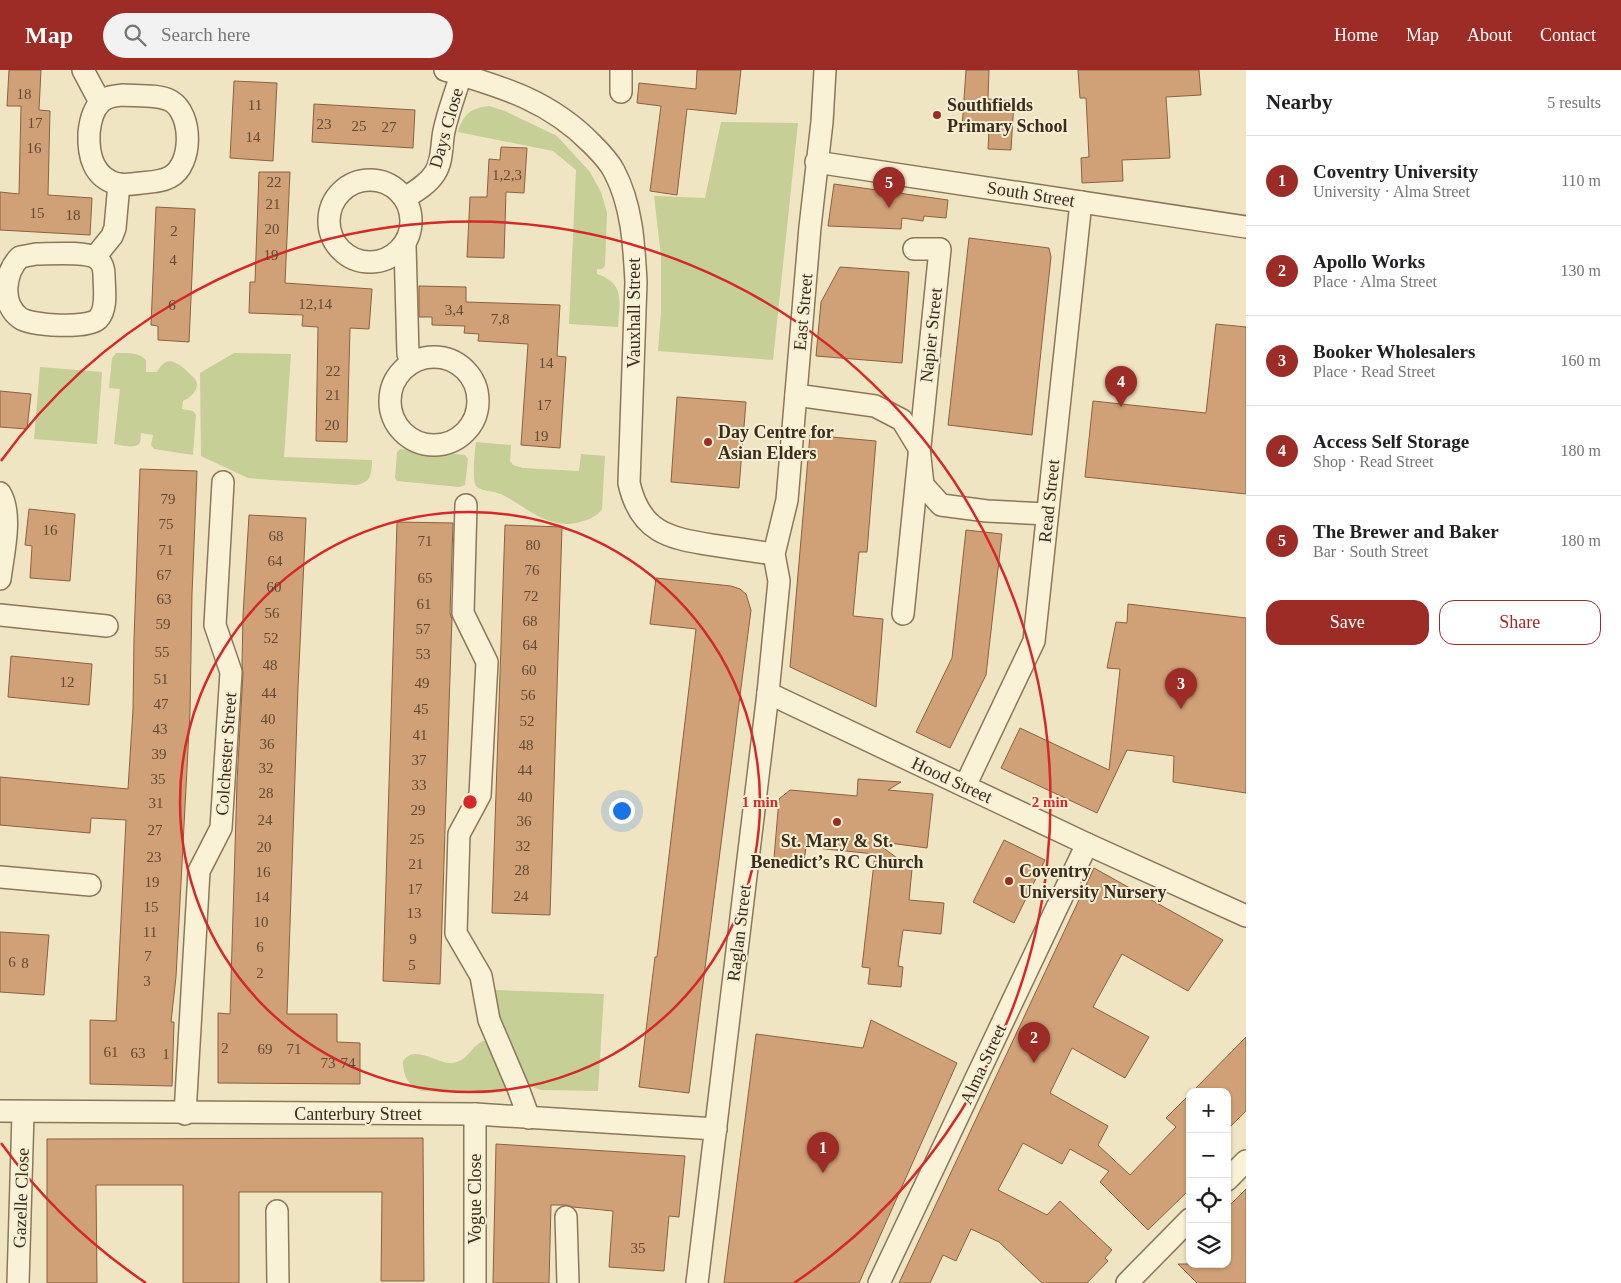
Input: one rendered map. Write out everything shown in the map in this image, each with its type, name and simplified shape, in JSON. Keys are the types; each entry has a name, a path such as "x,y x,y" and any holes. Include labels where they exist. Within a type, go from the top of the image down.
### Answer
{"street":[{"path":"83,70 100,102"},
{"path":"621,70 621,92"},
{"name":"East Street","path":"774,554 787,500 816,162 822,122 825,70"},
{"name":"Days Close","path":"405,198 426,184 436,172 448,116 453,73"},
{"name":"Vauxhall Street","path":"453,73 520,95 540,104 582,134 614,169 630,216 635,263 629,483 632,498 640,511 649,524 662,533 682,540 774,554"},
{"path":"116,96 163,97 179,106 186,122 185,160 173,176 154,182 119,184 109,180 100,173 91,159 89,149 90,120 100,102 116,96"},
{"name":"South Street","path":"816,162 1246,227"},
{"path":"364,180 378,180 390,185 405,198 411,211 412,223 409,237 404,245 394,255 373,263 355,259 342,252 334,240 330,229 332,207 342,191 354,183 364,180"},
{"path":"95,257 112,236 115,228 119,184"},
{"name":"Read Street","path":"966,786 1034,641 1081,202"},
{"path":"404,245 410,358 394,381 390,396 393,417 396,425 407,436 417,442 432,446 449,443 463,436 477,415 479,400 476,384 465,368 447,358 437,356 410,358"},
{"name":"Napier Street","path":"903,614 940,249 914,249"},
{"path":"36,254 95,257 104,269 104,304 98,319 82,325 35,323 20,318 10,306 6,288 8,278 14,263 20,257 36,254"},
{"name":"Napier Street","path":"796,395 875,406 902,420 919,448 923,485 941,505 987,511 1047,514"},
{"name":"Colchester Street","path":"185,1114 199,871 221,828 231,672 216,625 223,482"},
{"path":"0,493 4,504 6,520 0,579"},
{"path":"466,505 463,613 487,662 480,795 460,834 456,933 481,976 489,1020 529,1118"},
{"name":"Raglan Street","path":"697,1283 768,693 779,580 774,554"},
{"path":"0,615 107,626"},
{"name":"Hood Street","path":"768,693 1088,844 1246,916"},
{"name":"Alma Street","path":"879,1283 1088,844"},
{"path":"0,877 90,885"},
{"name":"Canterbury Street","path":"0,1112 475,1114 716,1129"},
{"name":"Gazelle Close","path":"18,1283 23,1112"},
{"name":"Vogue Close","path":"475,1114 475,1283"},
{"path":"1229,1178 1246,1161"},
{"path":"277,1210 278,1283"},
{"path":"566,1217 568,1283"},
{"path":"1126,1283 1186,1222"}],"green space":[{"path":"489,106 505,111 557,136 590,172 601,192 607,213 605,266 602,269 597,269 597,274 606,278 617,288 619,294 618,327 569,324 576,170 553,151 458,132 465,116 477,108"},
{"path":"721,122 798,123 773,360 658,351 661,312 661,256 654,196 705,198"},
{"path":"116,353 143,357 146,360 146,372 157,372 167,362 174,362 195,379 197,382 196,389 189,398 183,401 182,409 193,411 196,415 193,455 154,449 151,445 153,435 141,433 140,442 136,446 114,444 120,389 109,388 112,358"},
{"path":"234,353 291,354 284,457 372,460 372,469 368,480 356,485 248,478 201,456 200,373"},
{"path":"40,367 102,372 97,444 34,439"},
{"path":"476,442 511,445 510,461 513,465 523,468 579,471 581,454 605,456 602,509 596,515 586,520 571,524 561,524 541,517 500,494 477,487 474,479"},
{"path":"400,449 465,455 468,459 465,485 459,487 397,481 395,478 397,452"},
{"path":"493,990 604,994 598,1091 541,1090 530,1086 522,1080 495,1007"},
{"path":"483,1041 487,1041 507,1085 502,1092 421,1091 413,1086 405,1076 403,1061 408,1056 419,1054 445,1062 457,1062"}],"building":[{"path":"9,70 41,70 39,110 50,111 48,195 92,198 90,235 0,230 0,192 19,194 21,106 7,106"},
{"path":"697,70 741,70 736,114 687,109 677,195 650,191 661,106 637,103 639,83 696,89"},
{"path":"966,70 989,70 988,99 1014,101 1011,150 988,149 989,130 962,128"},
{"path":"1078,70 1199,70 1201,95 1166,97 1170,158 1122,160 1123,181 1082,183 1081,158 1089,157 1086,98 1080,98"},
{"path":"234,81 277,83 273,161 230,158"},
{"path":"314,104 415,110 413,148 312,142"},
{"path":"501,147 527,148 524,193 506,192 504,258 467,257 470,197 487,197 489,159 500,160"},
{"path":"259,172 290,172 285,283 372,289 369,329 350,328 347,442 316,441 318,327 302,326 303,315 249,313 250,282 255,282"},
{"path":"834,184 948,200 946,218 924,216 923,221 902,218 901,229 828,226"},
{"path":"156,207 195,209 189,342 158,340 158,326 151,325"},
{"path":"969,238 1049,248 1051,257 1032,435 948,425"},
{"path":"840,267 909,272 902,363 816,356 821,302"},
{"path":"419,286 466,287 466,302 560,305 557,356 566,357 560,448 521,445 528,344 478,341 479,334 464,333 465,326 432,325 432,317 419,317"},
{"path":"1216,324 1246,327 1246,494 1085,477 1093,401 1206,413"},
{"path":"0,391 31,394 27,429 0,427"},
{"name":"Day Centre for Asian Elders","path":"677,397 746,402 739,488 671,482"},
{"path":"810,435 876,441 867,552 859,552 853,616 883,619 876,707 790,667"},
{"path":"140,469 197,471 190,712 176,977 171,1022 174,1022 172,1086 90,1084 90,1020 116,1021 126,820 91,818 90,833 0,825 0,777 128,789 133,709"},
{"path":"29,509 75,514 70,581 30,578 32,546 25,545"},
{"path":"249,515 306,518 298,687 287,1014 337,1014 337,1042 360,1043 360,1084 218,1083 218,1013 230,1014 237,782 243,673 243,615"},
{"path":"397,522 453,523 450,613 452,619 440,984 383,981"},
{"path":"505,525 562,527 550,915 492,913"},
{"path":"966,530 1002,534 986,675 950,748 916,732 952,658"},
{"path":"656,578 731,586 740,589 746,594 751,610 689,1093 639,1087 655,957 657,957 696,629 650,624"},
{"path":"1128,604 1246,618 1246,793 1173,782 1174,756 1127,750 1097,813 1001,768 1020,728 1109,770 1120,669 1107,668 1116,622 1127,623"},
{"path":"11,656 92,664 89,705 8,697"},
{"path":"858,779 901,782 888,790 933,794 927,848 874,841 912,869 909,900 944,903 941,934 903,930 898,966 903,967 901,987 868,984 870,968 862,967 875,854 806,847 804,861 774,858 779,799 790,790 857,796"},
{"name":"Coventry University Nursery","path":"1004,840 1045,860 1014,923 973,902"},
{"path":"1094,868 1223,940 1188,991 1122,954 1093,1007 1149,1037 1125,1078 1072,1048 1050,1093 1108,1126 1098,1145 1130,1175 1176,1127 1166,1118 1186,1098 1186,1193 1148,1230 1100,1182 1109,1171 1070,1149 1062,1164 1023,1143 998,1190 1047,1215 1060,1201 1112,1250 1105,1258 1108,1261 1087,1283 1042,1283 999,1242 971,1229 956,1261 943,1255 930,1283 899,1283"},
{"path":"0,932 49,935 44,995 0,992"},
{"path":"871,1020 957,1063 859,1283 724,1283 756,1034 863,1048"},
{"path":"1246,1037 1246,1111 1231,1126 1231,1088 1196,1088"},
{"path":"423,1138 424,1281 381,1281 382,1192 239,1192 239,1283 183,1283 183,1185 96,1185 97,1283 47,1283 47,1139"},
{"path":"496,1144 685,1156 679,1217 669,1216 664,1271 609,1267 613,1211 551,1205 549,1283 493,1283"},
{"path":"1246,1189 1246,1283 1197,1283 1178,1264 1186,1264 1186,1268 1231,1268 1231,1204"}],"place":[{"name":"Southfields Primary School","path":"937,115"},
{"name":"The Brewer and Baker","path":"889,208"},
{"name":"Access Self Storage","path":"1121,407"},
{"name":"Day Centre for Asian Elders","path":"708,442"},
{"name":"Booker Wholesalers","path":"1181,709"},
{"name":"St. Mary & St. Benedict’s RC Church","path":"837,822"},
{"name":"Coventry University Nursery","path":"1009,881"},
{"name":"Apollo Works","path":"1034,1063"},
{"name":"Coventry University","path":"823,1173"}]}
